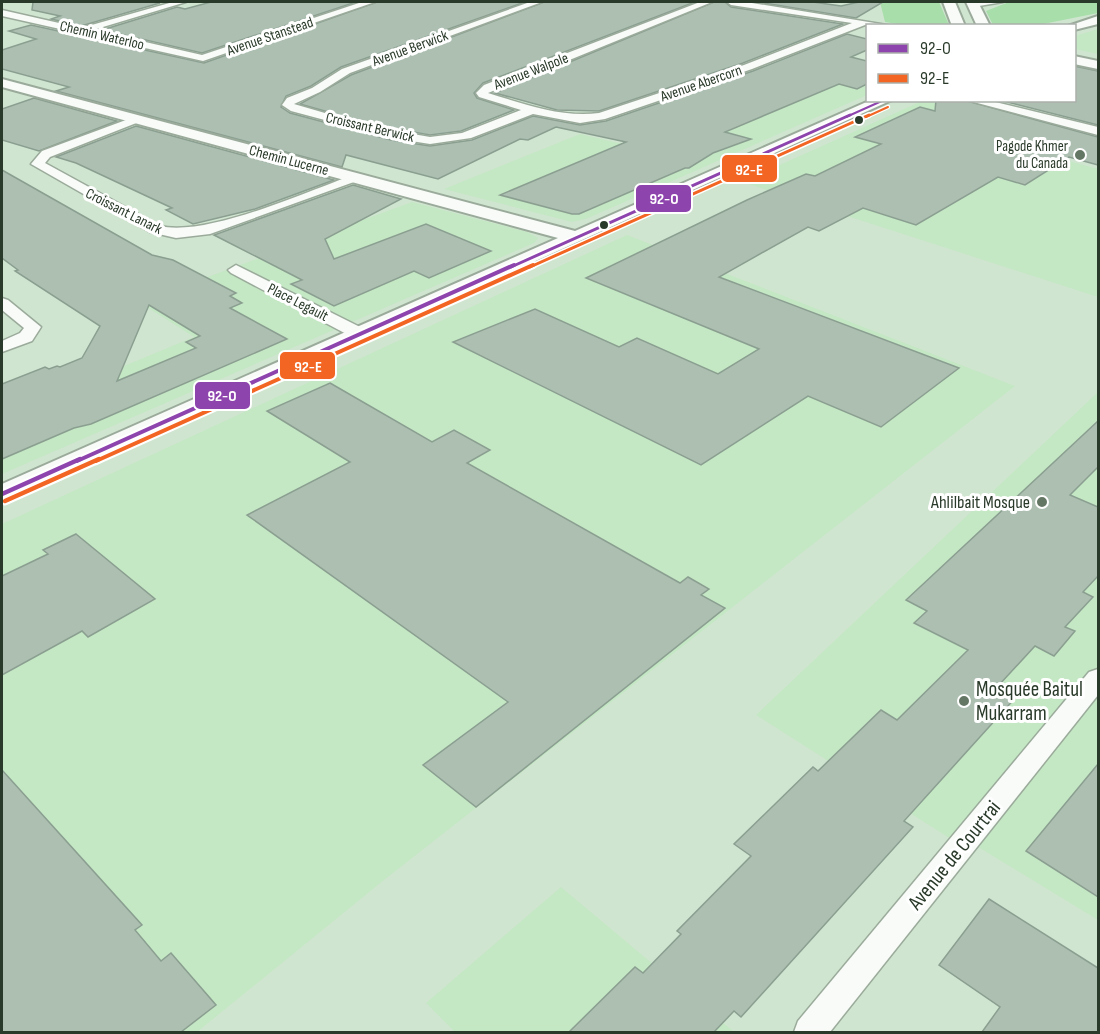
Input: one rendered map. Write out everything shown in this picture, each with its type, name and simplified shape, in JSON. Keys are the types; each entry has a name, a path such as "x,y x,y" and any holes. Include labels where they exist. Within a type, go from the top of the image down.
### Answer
{"main road":[{"path":"949,2 958,24"},
{"path":"973,3 983,24"},
{"path":"1076,26 1098,20"},
{"path":"1076,54 1098,59"},
{"path":"1076,60 1098,65"},
{"name":"Chemin Lucerne","path":"2,83 554,230 576,238"},
{"path":"2,494 881,102"}],"street":[{"path":"81,31 181,2"},
{"name":"Avenue Stanstead","path":"203,58 370,2"},
{"name":"Avenue Berwick","path":"288,102 316,90 346,71 537,2"},
{"name":"Avenue Walpole","path":"532,110 489,98 482,93 488,87 707,2"},
{"path":"731,2 876,24"},
{"path":"973,3 998,2"},
{"name":"Chemin Waterloo","path":"2,13 203,58"},
{"name":"Avenue Abercorn","path":"532,110 572,118 601,116 748,67 865,22"},
{"name":"Croissant Berwick","path":"288,102 289,106 295,109 413,138 435,141 457,138 532,110"},
{"path":"979,102 1098,131"},
{"name":"Croissant Lanark","path":"138,120 46,154 37,164 155,229 176,234 212,229 358,178"},
{"name":"Place Legault","path":"236,270 360,334"},
{"path":"2,303 33,327 26,337 2,347"},
{"name":"Avenue de Courtrai","path":"810,1032 1098,678"}],"shaded area":[{"path":"880,2 939,2 949,24 897,24 885,22"},
{"path":"1009,2 1098,2 1098,13 1043,24 992,24 986,11"},
{"path":"1098,29 1098,54 1076,49 1076,36"},
{"path":"866,59 866,95 586,219 572,222 444,189 580,134 635,147"},
{"path":"920,102 940,102 962,132 1098,169 1098,297 742,182"},
{"path":"412,202 527,232 538,238 534,243 2,474 2,412 33,399 37,402 194,337 139,302"},
{"path":"627,235 1015,386 384,880 197,1032 2,1032 2,524"},
{"path":"1098,392 1098,674 954,841 756,715"},
{"path":"1098,678 1098,920 978,847 1070,713"},
{"path":"561,887 734,1032 455,1032 426,1003"}],"building":[{"path":"33,2 160,3 81,26 51,19 60,16 32,10"},
{"path":"211,2 356,2 202,53 102,30 177,7 185,9"},
{"path":"377,2 525,2 341,67 311,86 286,96 281,107 290,113 391,140 430,146 472,140 533,116 580,125 606,121 753,71 847,34 866,39 866,50 851,57 866,61 866,84 857,89 839,84 725,132 751,139 713,153 689,168 579,214 500,195 626,142 556,127 528,140 520,139 438,179 346,155 342,167 56,91 69,87 2,69 2,50 36,39 9,31 31,25 204,63"},
{"path":"544,2 695,2 483,83 474,93 477,98 514,110 461,131 430,135 374,125 300,104 351,75"},
{"path":"714,2 725,2 731,7 843,24 743,63 599,111 557,110 495,93"},
{"path":"757,2 813,2 841,6 859,2 883,2 856,18"},
{"path":"1076,66 1098,71 1098,125 1007,102 1076,102"},
{"path":"34,98 117,121 39,151 2,140 2,109"},
{"path":"936,102 971,102 1098,137 1098,165 1069,157 1025,185 998,177 916,225 863,208 819,231 808,227 719,277 959,368 881,427 808,396 701,465 453,342 535,309 619,347 637,338 718,374 759,349 586,278 747,200 806,174 815,176 881,144 855,137 920,107 935,111"},
{"path":"136,126 334,180 255,209 193,224 166,210 172,208 76,163 56,157"},
{"path":"2,170 152,255 173,260 236,293 230,296 242,303 230,308 287,339 91,424 74,428 2,459 2,384 45,367 49,369 60,367 82,358 100,326 15,271 18,270 2,258","holes":["149,305 200,336 186,342 196,348 117,381"]},
{"path":"353,185 401,199 325,239 334,259 426,224 491,251 429,278 414,271 334,306 291,284 302,280 214,235"},
{"path":"330,383 432,442 454,430 490,450 467,463 680,583 688,577 709,589 701,595 725,608 476,807 423,765 508,702 247,515 350,462 267,411"},
{"path":"1098,421 1098,467 1070,495 1098,507 1098,576 1083,592 1093,597 1065,627 1075,631 1054,656 1035,646 998,686 1017,696 904,821 913,827 741,1017 734,1011 714,1032 569,1032 635,967 643,973 681,934 677,931 751,856 734,844 813,767 818,771 881,710 897,720 968,650 914,623 927,611 906,600"},
{"path":"76,534 155,599 88,637 82,631 2,675 2,576 48,554 43,550"},
{"path":"1098,764 1098,897 1026,851"},
{"path":"2,770 142,925 135,930 161,961 171,953 216,1005 181,1032 2,1032"},
{"path":"989,899 1098,968 1098,1032 982,1032 1000,1007 939,965"}],"transit line":[{"name":"92-O","path":"2,494 880,102"},
{"name":"92-E","path":"5,501 888,107"}],"place":[{"name":"Pagode Khmer du Canada","path":"1080,155"},
{"name":"Ahlilbait Mosque","path":"1042,502"},
{"name":"Mosquée Baitul Mukarram","path":"964,701"}]}
